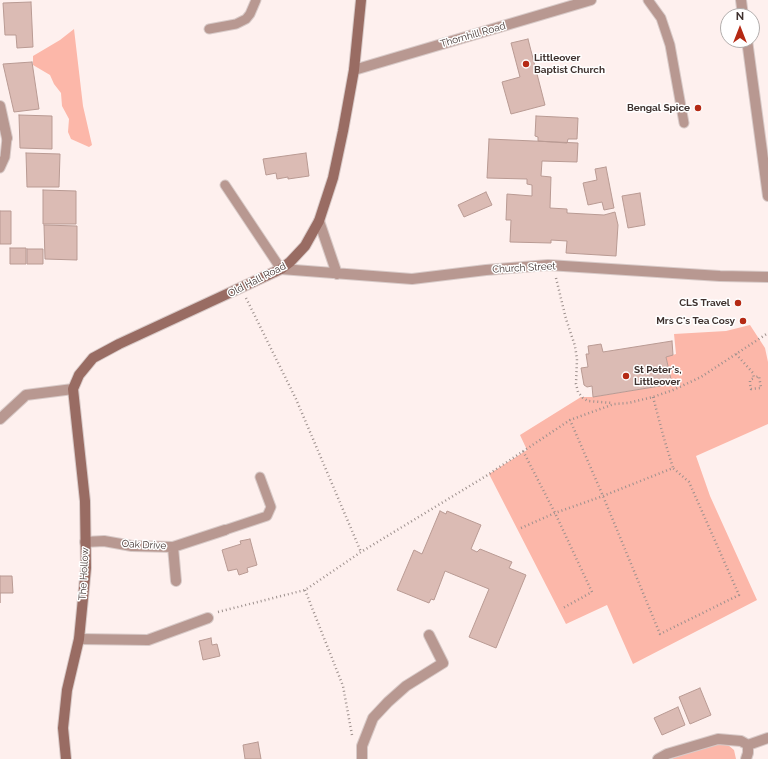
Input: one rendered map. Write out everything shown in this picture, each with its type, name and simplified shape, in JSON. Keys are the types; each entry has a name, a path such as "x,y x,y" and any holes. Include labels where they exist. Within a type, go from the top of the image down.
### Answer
{"street":[{"name":"Old Hall Road","path":"73,389 79,375 93,358 118,344 281,269 305,246 319,221 326,204 344,131 354,70 361,0"},
{"name":"Thornhill Road","path":"354,70 591,0"},
{"path":"748,48 768,196"},
{"path":"0,106 7,138"},
{"path":"319,221 337,274"},
{"name":"Church Street","path":"281,269 412,279 486,270 553,265 720,276 768,277"},
{"path":"0,419 26,395 73,389"},
{"name":"The Hollow","path":"66,759 63,728 68,690 79,639 86,568 85,501 73,389"},
{"name":"Oak Drive","path":"86,542 104,541 132,546 173,547 225,530"},
{"path":"173,547 176,581"},
{"path":"79,639 148,640 208,618"},
{"path":"362,759 362,746 373,718 406,686 443,663 429,635"},
{"path":"748,746 768,738"},
{"path":"658,759 667,754 718,739 741,741 748,746"},
{"path":"746,759 748,746"}],"lane":[{"path":"209,29 236,24 246,19 254,7 256,0"},
{"path":"648,0 661,18 670,45 684,123"},
{"path":"0,168 5,157 7,138"},
{"path":"224,185 281,269"},
{"path":"225,530 267,516 271,508 260,477"}],"path":[{"path":"553,265 566,319 575,346 577,359 576,384 578,392 588,401 614,404 628,403 673,390 702,377 768,333"},
{"path":"241,288 296,399 361,552"},
{"path":"736,354 751,370 754,378"},
{"path":"759,376 761,388 751,389 750,380 754,378 759,376"},
{"path":"570,420 660,634 739,595 690,482 673,468 653,397"},
{"path":"208,618 216,612 305,590 361,552 570,420 614,404"},
{"path":"523,451 555,513 592,592 563,608"},
{"path":"521,528 555,513 603,496 673,468"},
{"path":"305,590 343,686 353,740 362,746"}],"shaded area":[{"path":"74,29 83,106 92,145 89,147 71,139 68,132 69,119 62,106 61,93 54,84 50,75 33,65 33,56 60,40"},
{"name":"St Peter's, Littleover","path":"750,325 765,348 768,362 768,424 696,456 710,496 757,600 633,664 607,605 566,624 489,474 527,450 520,435 581,397 593,397 672,384 666,357 676,354 674,334 726,331"},
{"path":"720,744 728,745 734,750 736,759 671,759 699,749"}],"building":[{"path":"31,2 33,47 17,48 16,35 5,35 3,3"},
{"name":"Littleover Baptist Church","path":"528,39 545,105 511,114 502,82 520,77 511,43"},
{"path":"32,62 39,109 14,112 3,64"},
{"path":"19,115 52,116 52,149 20,148"},
{"path":"536,116 578,118 577,139 568,139 567,143 538,141 538,137 535,136"},
{"path":"489,139 578,143 577,162 542,161 541,176 551,177 550,208 567,209 567,213 604,215 615,212 618,225 616,256 566,253 567,241 551,240 551,243 510,242 511,220 506,220 507,194 532,196 532,185 527,184 527,179 487,178"},
{"path":"26,153 60,154 59,187 27,187"},
{"path":"306,153 309,176 277,179 276,173 266,175 263,159"},
{"path":"606,167 614,208 604,210 602,202 588,205 583,183 597,180 595,169"},
{"path":"43,190 76,191 76,224 43,224"},
{"path":"486,192 492,205 464,217 458,205"},
{"path":"640,193 645,225 628,228 622,196"},
{"path":"0,211 11,211 11,244 0,244"},
{"path":"44,225 77,226 77,260 45,259"},
{"path":"10,248 26,248 26,264 10,264"},
{"path":"27,249 43,249 43,264 27,264"},
{"name":"St Peter's, Littleover","path":"672,341 673,355 666,357 672,384 593,397 592,386 587,387 584,385 581,368 588,367 586,354 589,354 588,346 601,344 603,352"},
{"path":"440,511 446,514 447,511 481,525 471,549 477,552 480,549 512,562 509,568 526,575 496,648 469,637 489,589 445,571 434,600 431,599 429,603 397,590 414,550 422,554"},
{"path":"250,539 257,565 247,568 248,572 239,575 237,569 228,571 222,550 241,544 240,541"},
{"path":"0,576 12,576 13,593 0,593"},
{"path":"211,638 212,645 217,644 220,656 203,660 199,641"},
{"path":"700,688 711,715 690,724 679,697"},
{"path":"678,707 685,725 662,735 654,718"},
{"path":"258,742 261,759 245,759 243,745"}],"place":[{"name":"Littleover Baptist Church","path":"526,64"},
{"name":"Bengal Spice","path":"698,108"},
{"name":"CLS Travel","path":"738,303"},
{"name":"Mrs C's Tea Cosy","path":"743,321"},
{"name":"St Peter's, Littleover","path":"626,376"}]}
